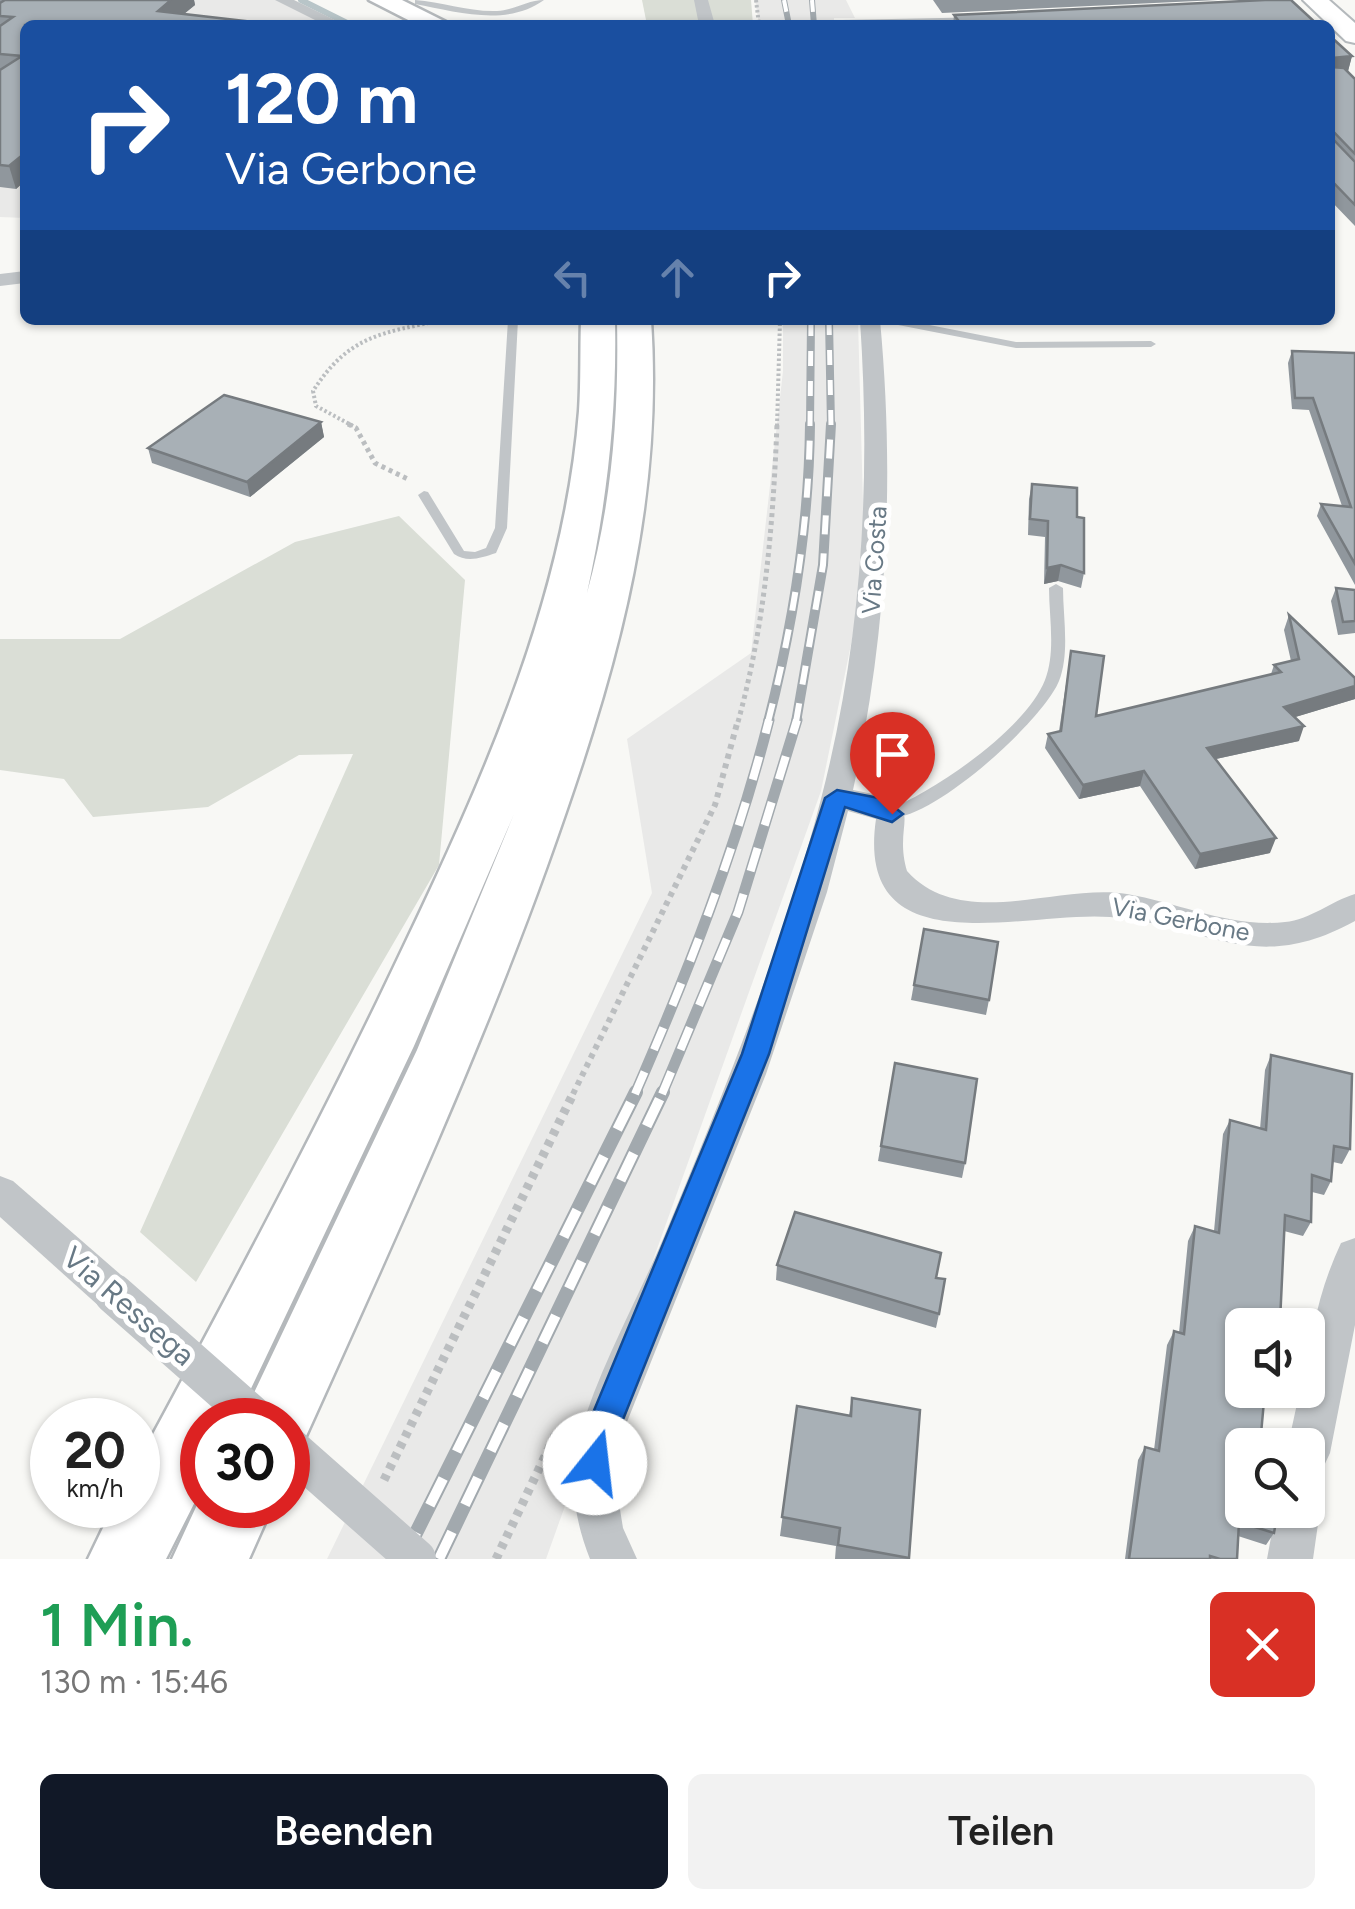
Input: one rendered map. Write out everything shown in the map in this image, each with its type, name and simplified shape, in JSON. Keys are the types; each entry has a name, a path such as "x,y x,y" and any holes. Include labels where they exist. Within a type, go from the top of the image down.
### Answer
{"highway":[{"path":"381,0 452,20"},
{"path":"126,1559 334,1154 449,908 511,757 550,641 588,481 597,392 598,325"},
{"path":"286,1398 428,1094 504,916 567,740 604,619 629,489 636,413 634,325"},
{"path":"210,1559 225,1528"}],"main road":[{"path":"1312,3 1352,32"}],"street":[{"path":"282,0 326,20"},
{"name":"Via Costa","path":"837,798 858,703 876,561 880,448 870,325"},
{"path":"614,1559 598,1522 594,1493 602,1432 756,1054 837,798 876,805 892,814"},
{"name":"Via Gerbone","path":"892,814 887,856 900,884 917,898 958,911 1016,913 1104,904 1270,936 1324,923 1355,906"},
{"name":"Via Ressega","path":"0,1192 233,1398"},
{"path":"1313,1428 1344,1280 1355,1256"},
{"path":"310,1465 416,1559"},
{"path":"1290,1559 1295,1528"}],"lane":[{"path":"416,9 503,12 530,7 540,0"},
{"path":"424,495 460,554 476,556 491,550 501,528 513,325"},
{"path":"914,325 1016,345 1151,344"},
{"path":"892,814 924,802 1002,740 1043,697 1054,674 1056,588"}],"path":[{"path":"424,325 348,345 329,363 312,391 316,406 356,428 375,463 416,483 424,495"},
{"path":"378,1490 716,805 757,653 773,532 780,325"}],"shaded area":[{"path":"0,0 282,0 326,20 20,20 20,218 0,217"},
{"path":"642,0 751,0 753,20 646,20"},
{"path":"755,0 846,0 855,18 834,20 758,20"},
{"path":"783,325 858,325 865,576 821,791 546,1559 327,1559 652,893 627,739 751,653 783,371"},
{"path":"399,516 465,580 439,865 196,1282 140,1232 353,754 299,755 208,807 93,817 64,779 0,770 0,639 120,639 295,542"}],"building":[{"path":"171,0 158,11 237,20 20,20 20,56 0,54 0,26 13,17 0,16 0,3"},
{"path":"1291,0 1313,20 958,20 954,15"},
{"path":"1335,41 1352,56 1335,58"},
{"path":"20,57 20,157 9,166 0,165 0,70"},
{"path":"1335,67 1344,68 1355,79 1355,154 1335,133"},
{"path":"1335,141 1355,162 1355,205 1335,184"},
{"path":"1292,351 1355,353 1355,564 1321,504 1351,507 1313,398 1295,398"},
{"path":"224,395 321,422 247,482 148,448"},
{"path":"1032,484 1077,488 1077,517 1084,518 1084,573 1061,565 1047,568 1048,521 1030,519"},
{"path":"1336,588 1355,590 1355,621 1343,622"},
{"path":"1289,615 1355,678 1355,686 1284,707 1304,726 1207,748 1276,838 1200,854 1144,771 1083,785 1048,734 1061,731 1071,651 1104,656 1096,716 1281,672 1274,665 1299,659"},
{"path":"924,929 998,942 989,1000 914,985"},
{"path":"1271,1055 1352,1074 1350,1149 1334,1146 1331,1181 1312,1175 1311,1222 1285,1215 1281,1308 1225,1308 1225,1408 1263,1408 1262,1428 1225,1428 1225,1528 1239,1528 1237,1559 1129,1559 1145,1447 1159,1451 1174,1331 1184,1334 1195,1226 1219,1233 1230,1120 1266,1130"},
{"path":"895,1063 977,1079 965,1163 881,1146"},
{"path":"795,1212 941,1253 936,1278 945,1279 939,1314 777,1265"},
{"path":"852,1398 920,1410 909,1558 838,1545 840,1528 782,1517 797,1406 851,1416"}],"waterway":[{"path":"301,0 341,20"}],"railway":[{"path":"784,0 788,20"},
{"path":"812,0 814,20"},
{"path":"810,426 811,325"},
{"path":"829,325 831,424"},
{"path":"768,722 798,574 807,500 810,424"},
{"path":"796,722 823,565 831,424"},
{"path":"635,1094 709,910 742,816 769,720"},
{"path":"662,1094 738,912 797,720"},
{"path":"403,1559 636,1092"},
{"path":"439,1559 663,1092"}],"route":[{"path":"595,1463 602,1432 756,1054 837,798 876,805 892,814"}]}
